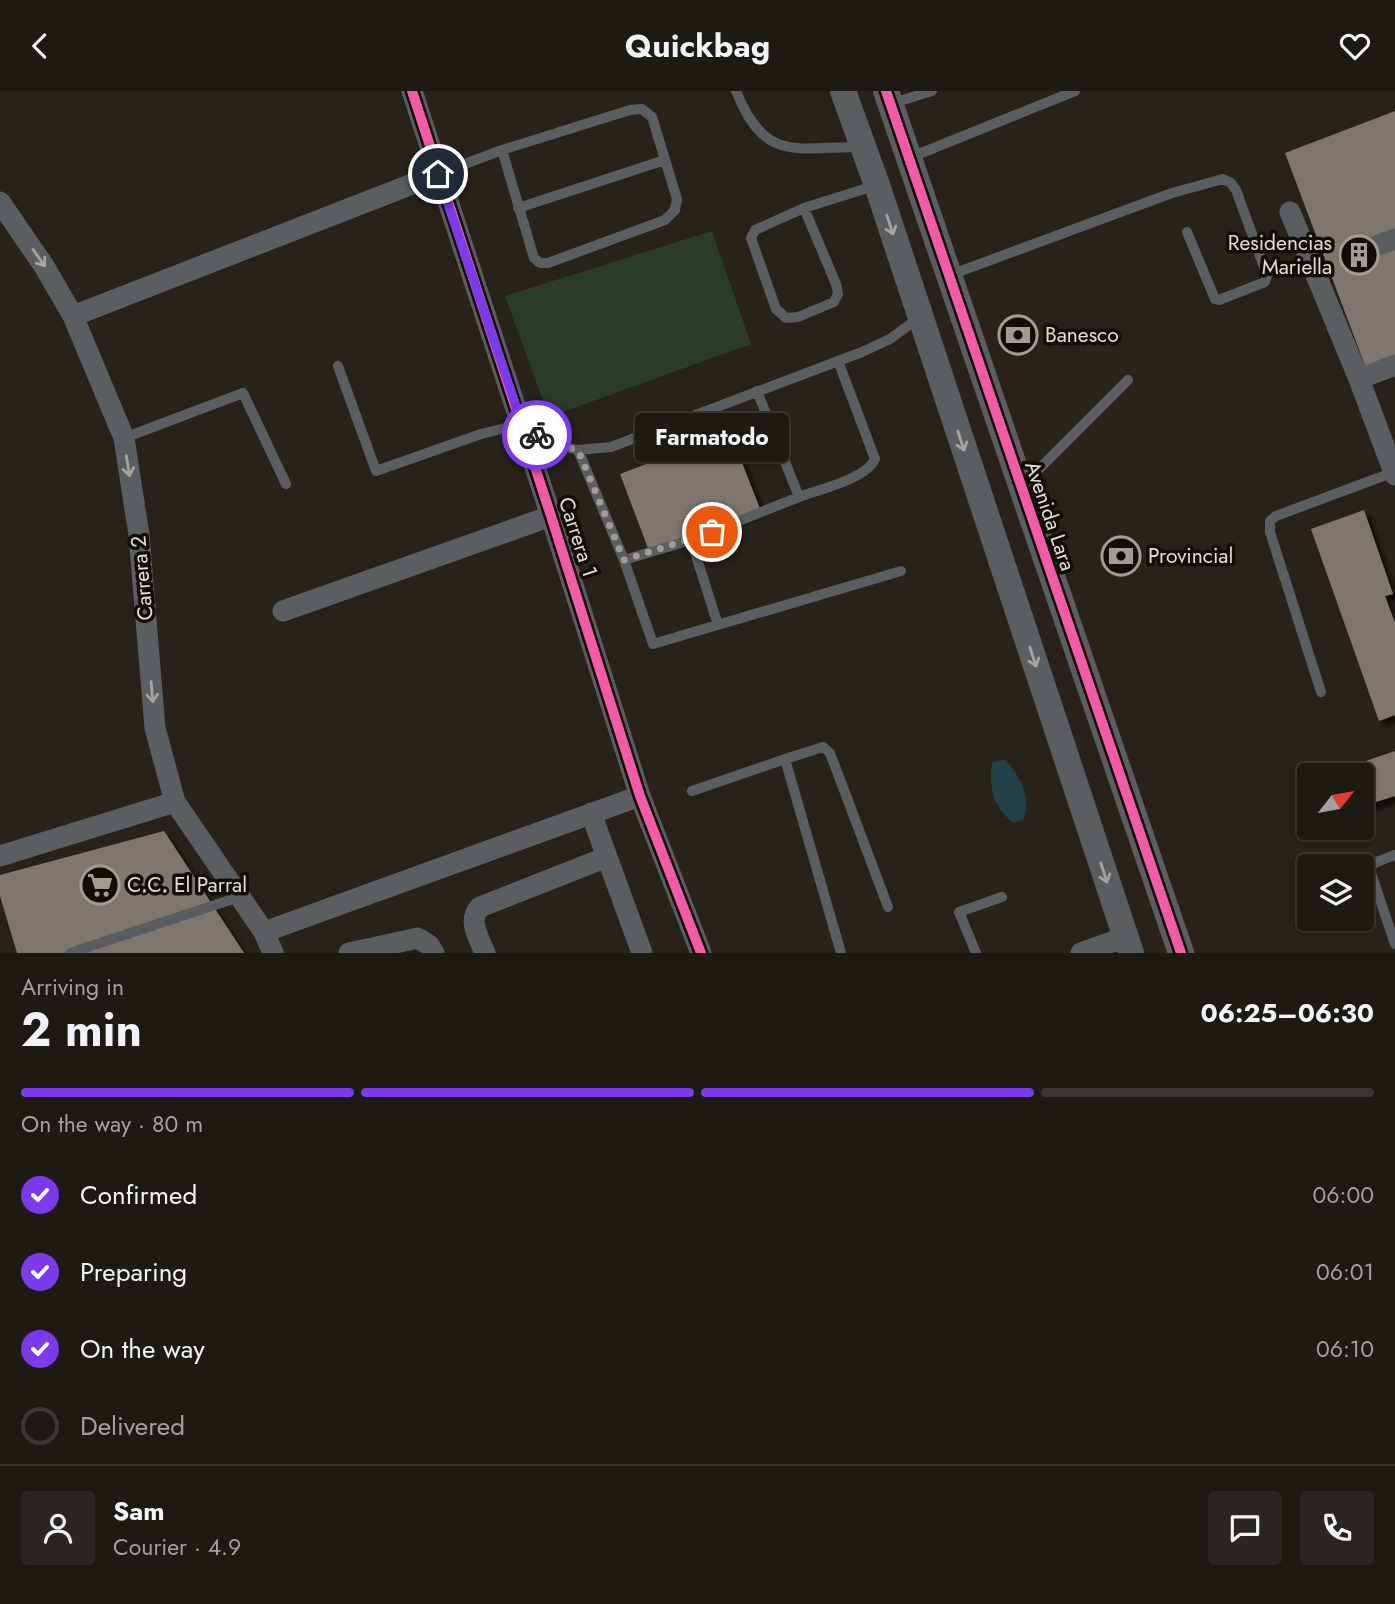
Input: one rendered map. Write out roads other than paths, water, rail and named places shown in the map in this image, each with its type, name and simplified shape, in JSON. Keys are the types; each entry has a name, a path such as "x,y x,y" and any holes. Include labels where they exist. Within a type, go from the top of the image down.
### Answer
{"street":[{"name":"Carrera 1","path":"412,91 522,424 640,796 701,953"},
{"path":"843,91 877,185 1128,945 1081,953"},
{"name":"Avenida Lara","path":"888,98 1181,953"},
{"path":"73,316 438,174"},
{"path":"1290,212 1359,379 1394,474"},
{"name":"Carrera 2","path":"3,213 44,266 73,316 124,438 139,535 155,728 175,802 264,932 273,953"},
{"path":"1348,256 1395,239"},
{"path":"1359,379 1395,365"},
{"path":"283,611 551,516"},
{"path":"264,932 640,796"},
{"path":"0,856 175,802"},
{"path":"591,813 642,953"},
{"path":"485,953 472,920 474,912 480,907 607,857"},
{"path":"349,953 418,937 429,945 434,953"}],"lane":[{"path":"736,91 754,127 766,140 782,147 862,147"},
{"path":"888,98 932,91"},
{"path":"908,158 1075,91"},
{"path":"438,174 502,150 630,110 642,109 652,117 677,199 675,210 665,220 548,264 540,264 534,258 502,150"},
{"path":"518,208 665,160"},
{"path":"947,276 1171,193 1223,179 1231,183 1236,190 1267,275 1265,282 1219,300 1214,299 1187,232"},
{"path":"804,208 836,283 838,294 834,302 798,317 786,318 776,309 751,238 755,230 804,208 877,185"},
{"path":"338,366 376,471 522,424 549,443 578,450 611,447 838,361 890,339 920,317"},
{"path":"624,560 691,540 872,467 876,459 838,361"},
{"path":"1020,488 1128,380"},
{"path":"757,391 799,497"},
{"path":"124,438 243,393 286,484"},
{"path":"578,450 624,560 653,644 901,571"},
{"path":"1321,692 1270,532 1270,520 1394,474"},
{"path":"691,540 719,625"},
{"path":"692,791 823,747 830,754 888,907"},
{"path":"785,759 841,953"},
{"path":"1395,855 1374,863 1370,870 1395,944"},
{"path":"70,953 239,897"},
{"path":"976,953 959,912 1002,897"}],"water":[{"path":"1005,759 1020,780 1026,804 1023,820 1013,823 997,803 991,781 992,763"}],"place":[{"name":"Residencias Mariella","path":"1359,255"},
{"name":"Banesco","path":"1018,335"},
{"name":"Farmatodo","path":"712,532"},
{"name":"Provincial","path":"1121,556"},
{"name":"C.C. El Parral","path":"100,885"}]}
